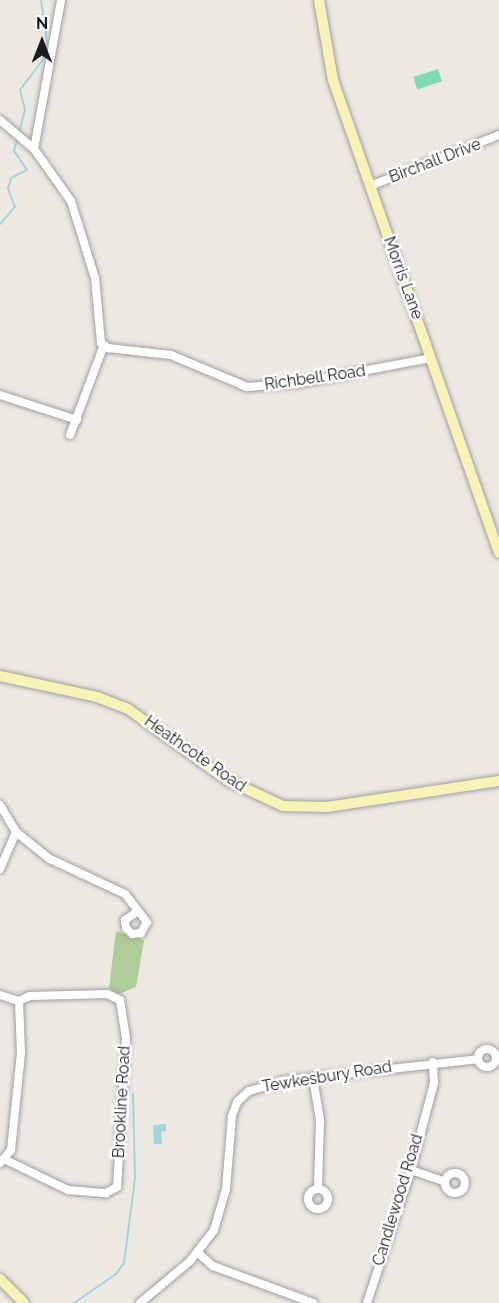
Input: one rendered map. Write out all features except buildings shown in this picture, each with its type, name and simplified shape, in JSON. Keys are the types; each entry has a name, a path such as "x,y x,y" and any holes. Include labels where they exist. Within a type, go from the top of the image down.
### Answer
{"street":[{"path":"34,148 61,0"},
{"name":"Morris Lane","path":"319,0 329,68 499,553"},
{"path":"0,120 19,133 34,148 60,182 77,216 94,278 100,337 104,345 70,435"},
{"name":"Birchall Drive","path":"370,186 499,135"},
{"name":"Richbell Road","path":"104,345 171,355 247,387 299,383 431,358"},
{"path":"0,395 77,420"},
{"name":"Heathcote Road","path":"0,676 97,697 128,709 227,780 283,806 327,807 499,781"},
{"path":"0,805 16,832 50,859 125,894 137,912"},
{"path":"0,869 16,832"},
{"name":"Brookline Road","path":"3,1161 68,1190 106,1193 117,1187 126,1038 120,1000 107,994 30,996 19,1001"},
{"path":"0,995 19,1001 21,1053 11,1150 3,1161"},
{"name":"Tewkesbury Road","path":"140,1303 198,1253 214,1230 224,1204 232,1116 237,1102 257,1087 433,1062 478,1059"},
{"name":"Candlewood Road","path":"367,1303 411,1170 434,1083 433,1062"},
{"path":"313,1078 320,1120 318,1189"},
{"path":"411,1170 445,1182"},
{"path":"198,1253 213,1266 313,1303"},
{"path":"0,1279 22,1302"}],"green space":[{"path":"438,69 442,81 417,89 413,77"},
{"path":"116,931 144,940 136,987 119,994 109,988"}],"water":[{"path":"166,1124 166,1131 161,1132 162,1144 154,1144 153,1125"}],"waterway":[{"path":"0,224 15,207 8,189 11,178 27,170 14,151 25,110 20,90 42,61 47,42 41,0"},
{"path":"74,1303 116,1274 124,1263 135,1178 133,1094"}]}
